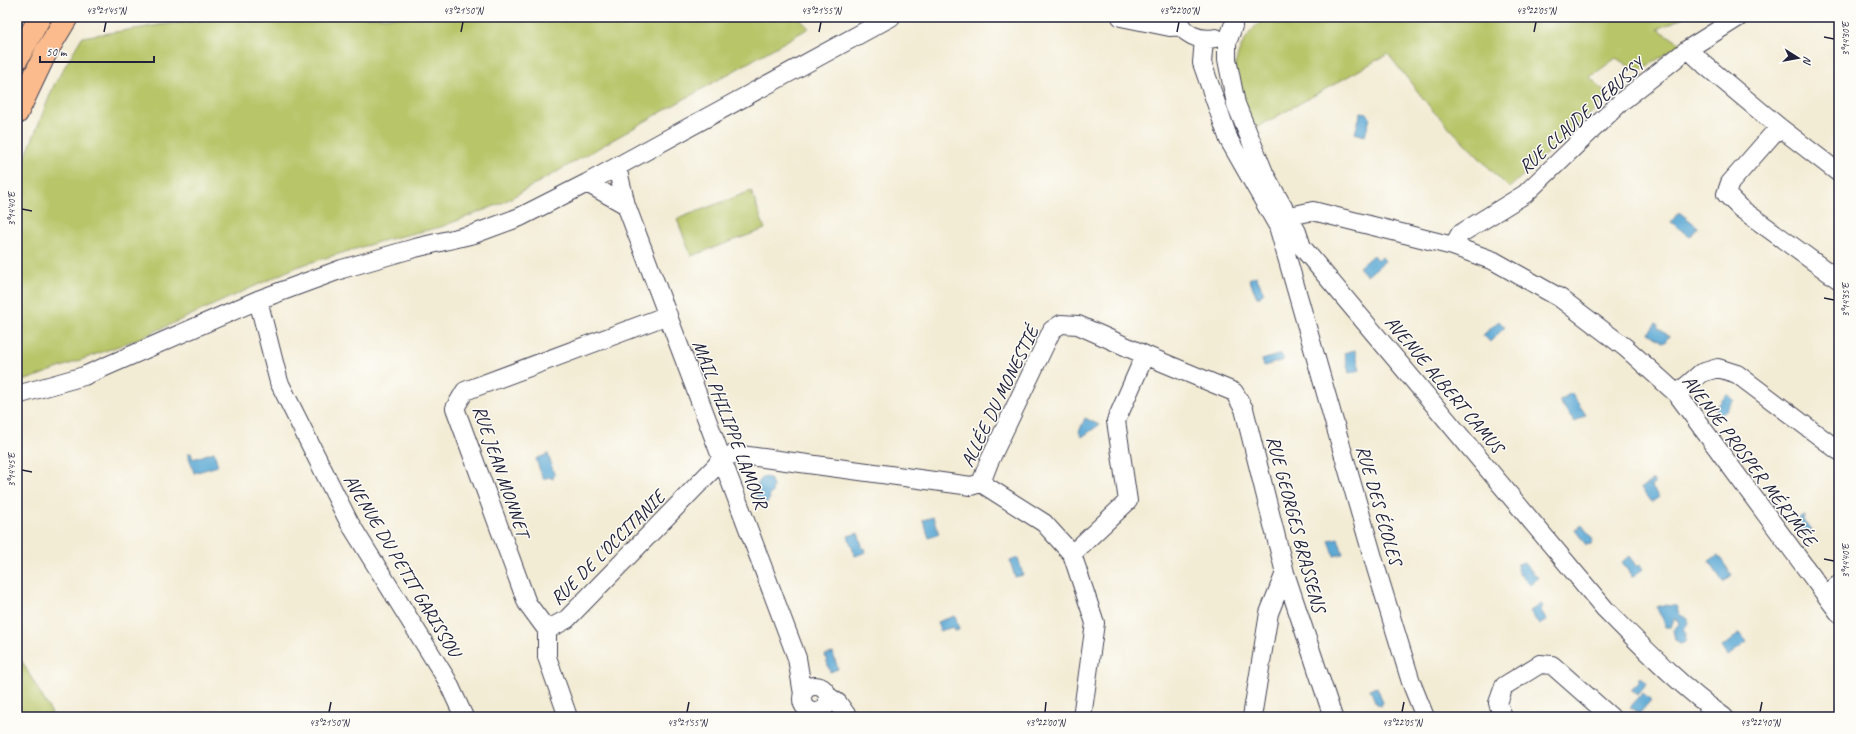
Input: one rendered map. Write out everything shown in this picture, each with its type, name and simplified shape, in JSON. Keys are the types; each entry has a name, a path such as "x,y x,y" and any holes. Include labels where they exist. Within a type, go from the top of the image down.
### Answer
{"highway":[{"path":"17,59 40,17"},
{"path":"17,112 46,52 67,17"}],"street":[{"path":"17,395 84,376 258,300 342,270 415,248 480,231 520,217 617,167 891,17"},
{"path":"1121,17 1170,27 1179,22 1196,38 1204,40 1225,34 1235,21"},
{"name":"RUE CLAUDE DEBUSSY","path":"1453,246 1460,234 1525,194 1621,102 1688,49 1739,17"},
{"name":"AVENUE ALBERT CAMUS","path":"1235,21 1227,43 1227,59 1236,104 1282,220 1305,239 1481,459 1605,609 1656,660 1709,706 1724,717"},
{"path":"1204,40 1202,64 1229,140 1282,220"},
{"path":"1688,49 1778,127 1839,173"},
{"path":"1778,127 1730,182 1726,194 1740,208 1839,280"},
{"name":"MAIL PHILIPPE LAMOUR","path":"617,167 626,205 813,702"},
{"path":"587,183 626,205"},
{"name":"AVENUE PROSPER MÉRIMÉE","path":"1282,220 1295,215 1305,239 1453,246 1494,261 1560,298 1626,348 1677,394 1832,589 1839,613"},
{"name":"RUE DES ÉCOLES","path":"1282,220 1288,265 1411,682 1426,717"},
{"name":"RUE DES ÉCOLES","path":"1288,265 1305,239"},
{"name":"RUE DES ÉCOLES","path":"1300,303 1303,286 1311,271 1305,239"},
{"name":"AVENUE DU PETIT GARISSOU","path":"258,300 279,382 349,522 447,680 464,717"},
{"name":"RUE JEAN MONNET","path":"547,630 527,602 455,408 465,391 668,315"},
{"name":"ALLÉE DU MONESTIÉ","path":"721,458 734,454 971,486 981,483 989,462 1052,330 1061,324 1078,325 1187,373"},
{"path":"1072,554 1128,501 1116,421 1145,355"},
{"path":"1677,394 1700,373 1718,368 1737,374 1839,452"},
{"name":"RUE GEORGES BRASSENS","path":"1187,373 1234,392 1244,409 1285,573 1333,717"},
{"name":"RUE DE L'OCCITANIE","path":"568,717 547,657 547,630 567,619 716,466 721,458"},
{"path":"981,483 1044,523 1072,554 1095,623 1082,717"},
{"path":"1252,717 1269,613 1285,573"},
{"path":"1503,717 1498,703 1504,686 1540,664 1552,665 1610,717"},
{"path":"795,717 813,702 838,703 846,715"}],"green space":[{"path":"233,17 798,17 809,28 502,203 441,227 385,240 299,266 143,337 29,379 17,382 17,178 54,85 82,37 160,25"},
{"path":"1266,17 1684,17 1658,29 1681,44 1638,72 1616,58 1590,77 1609,97 1509,188 1433,111 1388,54 1256,128 1250,123 1239,88 1235,69 1238,54 1245,40 1260,21"},
{"path":"751,191 765,229 691,256 677,219"},
{"path":"17,653 54,717 17,717"}],"water":[{"path":"1361,112 1367,113 1370,118 1365,136 1355,133"},
{"path":"1679,212 1698,227 1690,237 1671,222"},
{"path":"1373,255 1377,260 1382,257 1385,261 1367,276 1359,267"},
{"path":"1256,276 1264,293 1260,297 1257,297 1249,279"},
{"path":"1499,321 1505,327 1490,342 1483,335"},
{"path":"1656,323 1659,325 1658,328 1669,336 1664,343 1649,333"},
{"path":"1355,350 1360,370 1349,373 1344,353"},
{"path":"1281,354 1284,360 1264,366 1262,360"},
{"path":"1571,393 1586,415 1575,422 1559,401"},
{"path":"1727,394 1734,400 1723,414 1717,414 1716,408"},
{"path":"1085,418 1099,425 1082,437 1079,432"},
{"path":"214,452 218,466 194,473 188,454 191,453 193,459"},
{"path":"548,454 554,474 553,479 549,477 543,479 536,459"},
{"path":"764,477 770,478 773,486 772,493 769,495 770,498 767,503 762,503 757,497 756,493 758,483"},
{"path":"1653,480 1655,483 1651,486 1659,497 1652,502 1641,488"},
{"path":"1801,516 1804,516 1803,520 1812,529 1805,536 1794,525"},
{"path":"933,517 939,534 929,538 923,520"},
{"path":"1582,525 1593,540 1591,544 1586,545 1575,530"},
{"path":"858,533 863,549 865,548 866,552 855,556 848,536"},
{"path":"1338,538 1343,554 1334,556 1329,540"},
{"path":"1718,555 1732,575 1723,582 1709,561"},
{"path":"1629,556 1637,567 1640,565 1643,569 1632,577 1622,562"},
{"path":"1018,558 1023,575 1015,577 1010,561"},
{"path":"1524,563 1538,578 1530,585 1517,570 1518,564"},
{"path":"1541,604 1543,607 1540,609 1547,620 1539,625 1530,611"},
{"path":"1662,605 1676,606 1680,615 1688,619 1688,623 1683,630 1686,634 1685,642 1681,644 1675,639 1673,630 1679,624 1679,620 1674,619 1671,627 1665,627 1664,621 1657,607"},
{"path":"955,616 959,630 955,631 953,627 940,631 937,622"},
{"path":"1740,633 1747,642 1728,656 1722,647"},
{"path":"833,653 838,669 830,672 825,655"},
{"path":"1640,677 1647,683 1637,695 1631,690 1640,681 1638,679"},
{"path":"1377,687 1383,702 1381,706 1376,704 1370,689"},
{"path":"1643,693 1651,700 1639,714 1630,707"}]}
